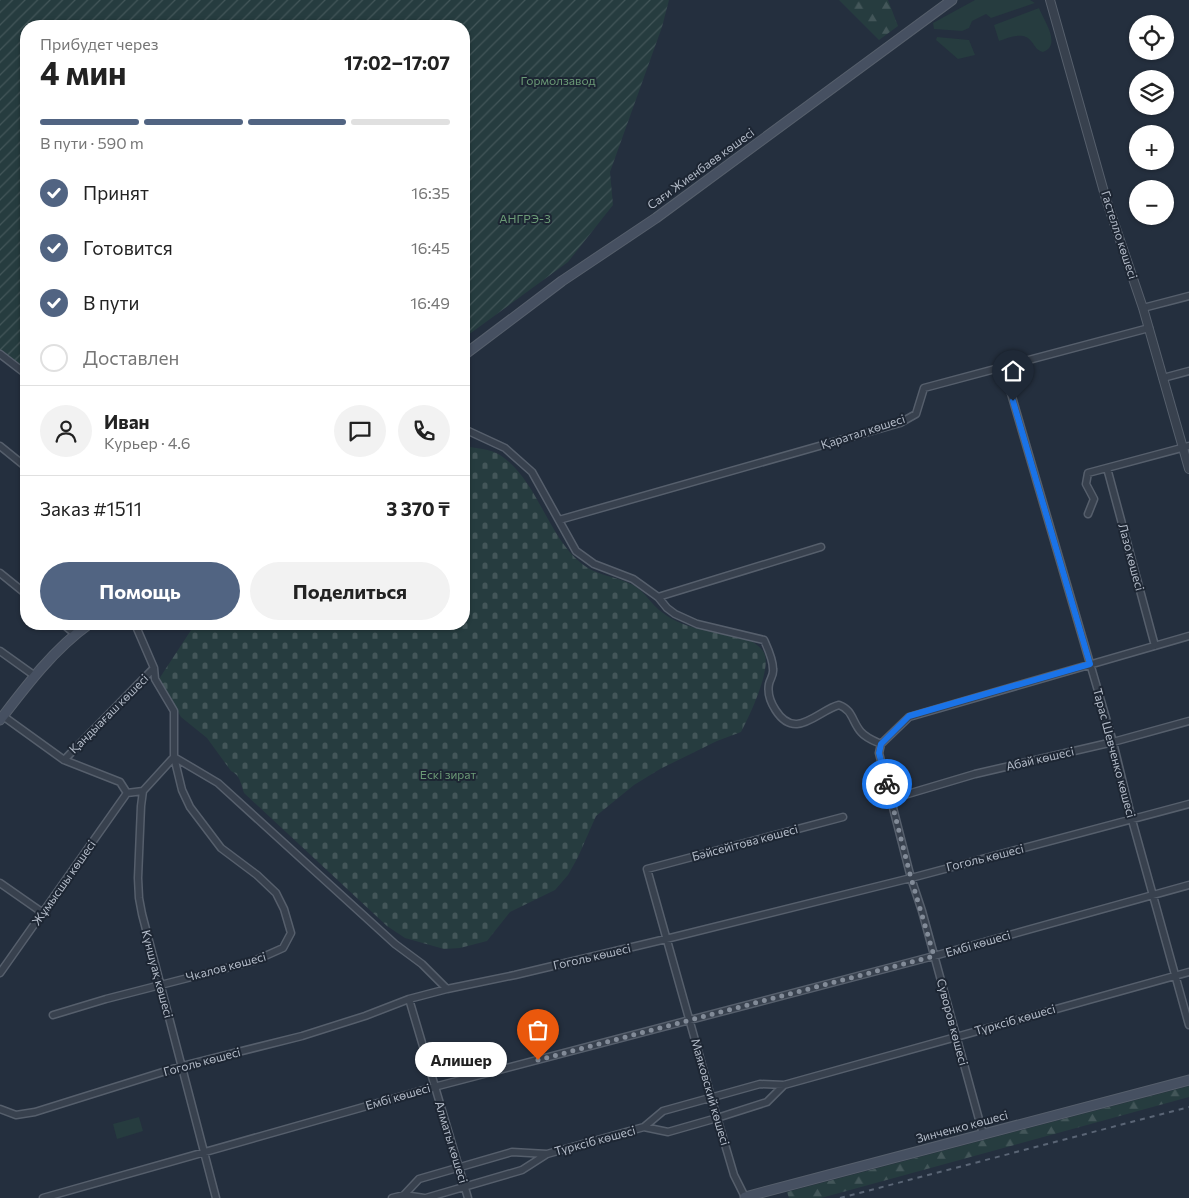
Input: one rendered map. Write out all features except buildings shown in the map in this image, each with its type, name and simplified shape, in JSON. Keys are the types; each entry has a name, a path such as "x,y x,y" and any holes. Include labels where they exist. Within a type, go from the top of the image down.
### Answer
{"main road":[{"name":"Сағи Жиенбаев көшесі","path":"470,350 562,281 656,218 952,0"},
{"path":"1,718 35,676 81,630"},
{"name":"Зинченко көшесі","path":"744,1198 1189,1080"}],"street":[{"name":"Гастелло көшесі","path":"1050,0 1106,199 1143,308 1163,378 1186,447 1189,469"},
{"path":"1143,308 1189,296"},
{"name":"Қаратал көшесі","path":"559,520 900,423 916,414 924,388 1149,328"},
{"path":"0,354 20,369"},
{"name":"Тарас Шевченко көшесі","path":"1003,366 1113,742 1132,820 1189,1025"},
{"path":"1163,378 1189,371"},
{"path":"470,433 505,448 532,472 576,551 594,564 633,579 658,597 675,614 697,624 764,640 771,656 774,671 769,684 769,695 782,720 790,724 798,724 839,705 851,712 859,730 866,737 881,744 909,716 1189,636"},
{"path":"0,446 20,462"},
{"path":"1088,514 1094,500 1086,484 1088,473 1186,447"},
{"name":"Лазо көшесі","path":"1107,468 1155,646"},
{"path":"658,597 821,547"},
{"path":"0,573 20,589"},
{"path":"70,630 75,634"},
{"path":"127,793 144,791 174,757 174,711 155,679 154,668 138,630"},
{"path":"0,651 35,676"},
{"name":"Қандыағаш көшесі","path":"64,760 154,668"},
{"name":"Қандыағаш көшесі","path":"1,718 64,760 120,782 127,793"},
{"name":"Абай көшесі","path":"891,799 975,774 1113,742 1189,721"},
{"name":"Суворов көшесі","path":"881,744 879,753 911,878 983,1134"},
{"path":"174,757 218,783 395,944 422,964 447,989"},
{"name":"Чкалов көшесі","path":"53,1015 160,984 254,961 283,948 291,933 288,920 276,894 257,875 221,848 190,807 182,790 174,757"},
{"name":"Күншуақ көшесі","path":"144,791 141,806 139,898 216,1198"},
{"name":"Жұмысшы көшесі","path":"0,973 127,793"},
{"name":"Гоголь көшесі","path":"0,1109 16,1115 35,1112 182,1066 302,1036 410,999 447,989 666,939 911,878 1189,804"},
{"name":"Бәйсейітова көшесі","path":"647,869 843,817"},
{"name":"Маяковский көшесі","path":"647,869 710,1097 734,1175 744,1198"},
{"path":"0,883 43,913"},
{"name":"Ембі көшесі","path":"43,1198 434,1087 934,956 1189,885"},
{"name":"Түрксіб көшесі","path":"392,1198 404,1195 425,1198 522,1170 547,1154 644,1127 663,1111 710,1097 760,1084 784,1085 1189,972"},
{"name":"Алматы көшесі","path":"410,999 434,1087 468,1198"},
{"name":"Түрксіб көшесі","path":"644,1127 668,1132 717,1118 767,1102 784,1085"},
{"name":"Түрксіб көшесі","path":"404,1195 419,1179 512,1152 547,1154"}],"green space":[{"path":"0,0 669,0 662,27 610,172 613,205 568,262 470,334 470,20 20,20 20,374 0,358"},
{"path":"839,0 888,0 898,26 879,40"},
{"path":"975,0 1030,0 1035,3 991,18 986,14 972,21 969,28 962,31 934,29 933,23"},
{"path":"1039,8 1050,32 1051,44 1048,49 1043,52 1037,49 1024,36 1016,36 999,41 994,25"},
{"path":"937,37 969,40 975,55 958,59 936,40"},
{"name":"Ескі зират","path":"470,447 492,451 513,465 524,478 560,539 581,563 593,571 633,585 659,610 677,622 751,641 763,651 766,658 759,691 741,732 717,741 660,769 634,785 596,816 578,857 568,875 555,890 510,912 487,941 460,948 444,949 405,938 387,926 244,793 238,777 231,771 207,738 181,717 159,679 191,630 470,630"},
{"path":"1189,1086 1189,1097 821,1198 789,1198 787,1192"},
{"path":"139,1117 143,1131 117,1139 113,1124"}],"railway":[{"path":"840,1198 1189,1107"}],"way so far":[{"path":"538,1060 934,956 911,878 887,784"}],"place":[{"name":"Алишер","path":"538,1060"}],"route":[{"path":"887,784 879,753 881,744 909,716 1090,664 1013,401"}],"park label":[{"name":"Гормолзавод","path":"558,81"},
{"name":"АНГРЭ-3","path":"525,219"}]}
